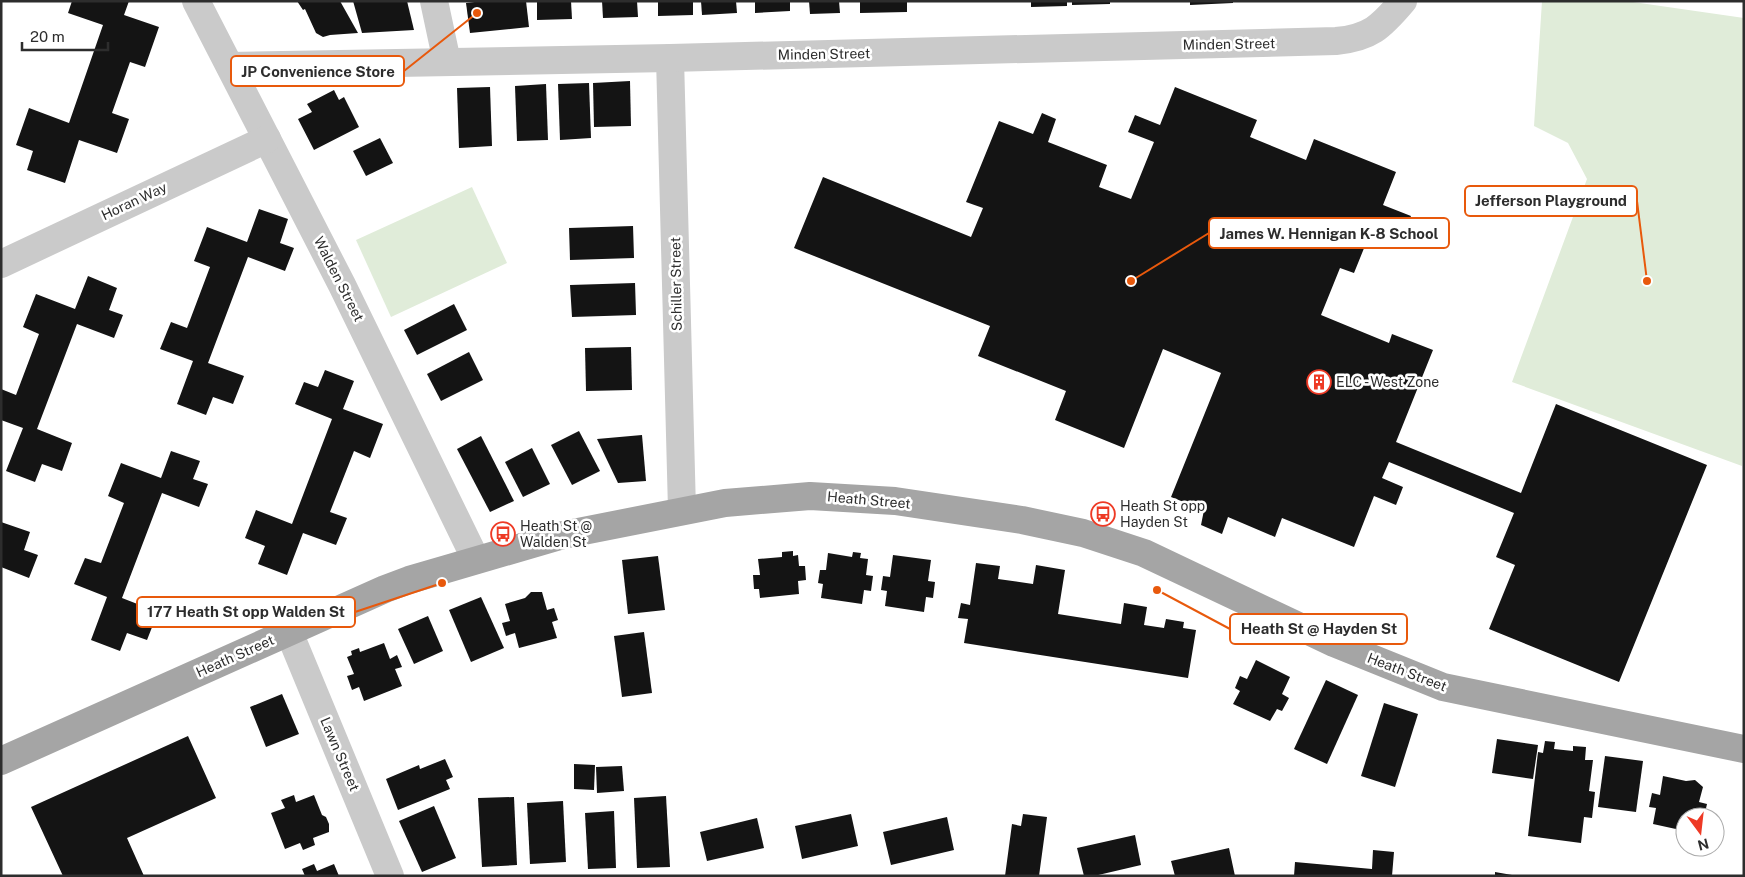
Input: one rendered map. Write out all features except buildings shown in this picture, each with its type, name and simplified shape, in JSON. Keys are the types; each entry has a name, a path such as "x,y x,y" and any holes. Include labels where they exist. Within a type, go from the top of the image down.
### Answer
{"main road":[{"name":"Heath Street","path":"1,762 385,589 476,560 582,531 682,510 775,497 843,497 954,509 1083,532 1144,553 1334,643 1443,687 1744,749"}],"street":[{"name":"Walden Street","path":"196,1 350,302 476,560"},
{"path":"434,1 447,62"},
{"name":"Minden Street","path":"230,66 670,58 1336,41 1362,37 1373,32 1403,1"},
{"name":"Schiller Street","path":"670,58 682,510"},
{"name":"Horan Way","path":"1,264 267,139"},
{"name":"Lawn Street","path":"289,632 390,876"}],"green space":[{"path":"1542,1 1626,1 1744,18 1742,466 1512,382 1587,179 1568,143 1534,126"},
{"path":"472,187 507,263 391,317 356,240"}],"place":[{"name":"JP Convenience Store","path":"477,13"},
{"name":"James W. Hennigan K-8 School","path":"1131,281"},
{"name":"Jefferson Playground","path":"1647,281"},
{"name":"ELC - West Zone","path":"1319,382"},
{"name":"Heath St opp Hayden St","path":"1103,514"},
{"name":"Heath St @ Walden St","path":"503,534"},
{"name":"177 Heath St opp Walden St","path":"442,583"},
{"name":"Heath St @ Hayden St","path":"1157,590"}]}
